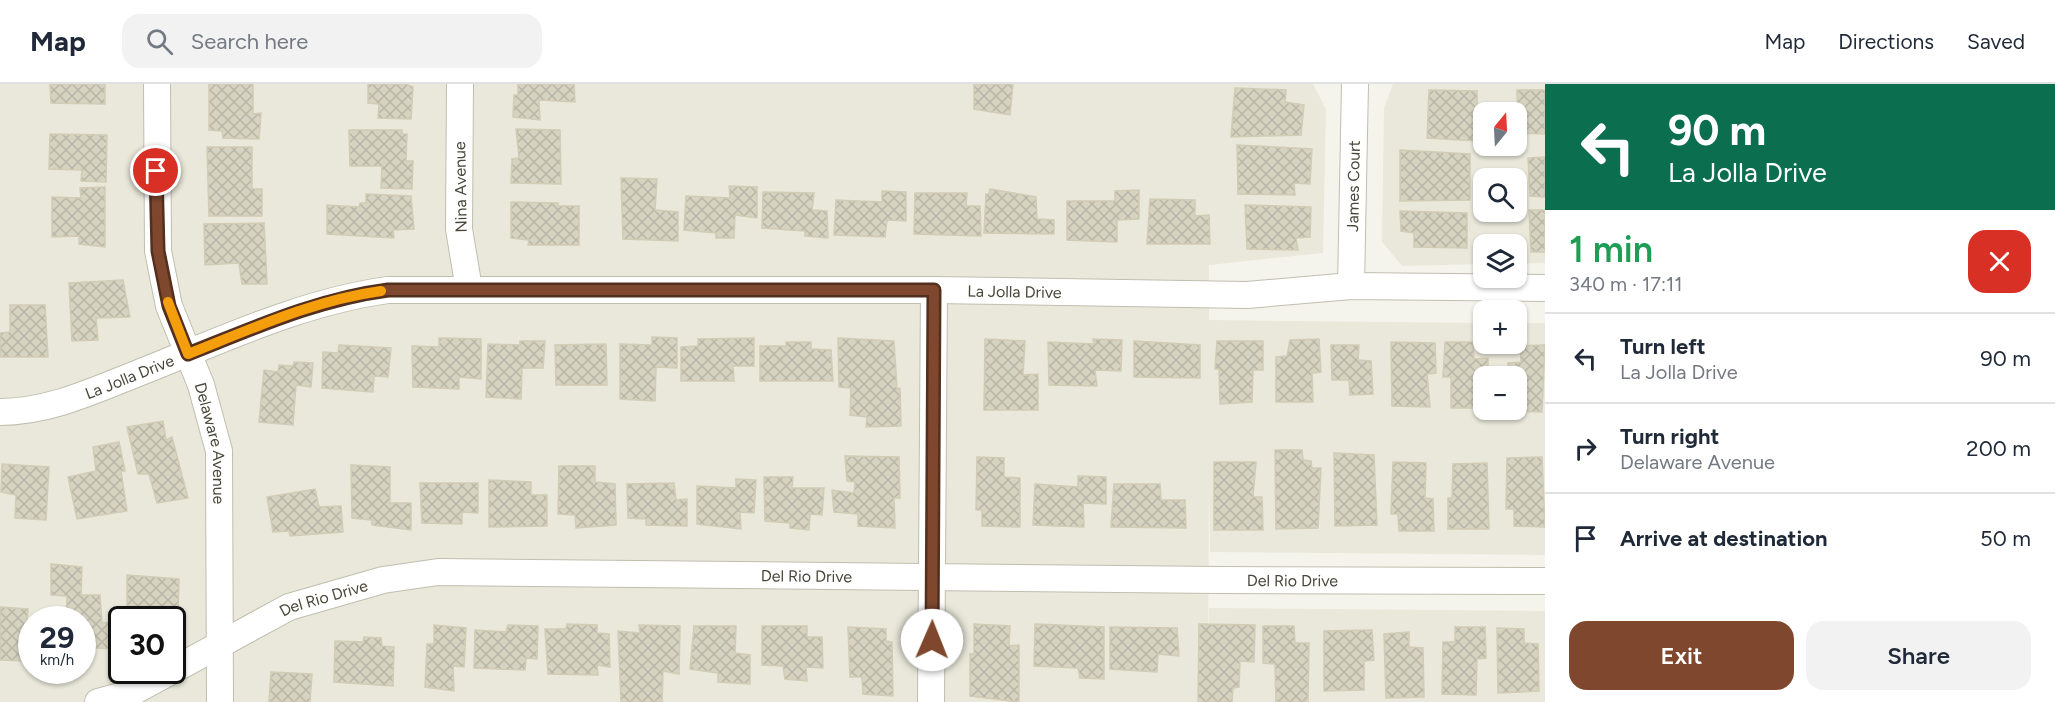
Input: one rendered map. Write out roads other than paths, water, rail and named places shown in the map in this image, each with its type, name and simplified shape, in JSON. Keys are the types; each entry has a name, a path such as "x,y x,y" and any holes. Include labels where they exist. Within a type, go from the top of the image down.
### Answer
{"street":[{"name":"Delaware Avenue","path":"157,84 158,251 169,306 214,425 219,451 220,702"},
{"name":"Nina Avenue","path":"460,84 459,229 469,289"},
{"name":"James Court","path":"1351,286 1355,84"},
{"name":"La Jolla Drive","path":"0,412 61,403 296,311 351,295 388,290 934,290 1247,295 1351,286 1545,288"},
{"path":"932,702 934,290"},
{"name":"Del Rio Drive","path":"98,702 131,693 289,607 383,580 438,572 1545,581"}]}
